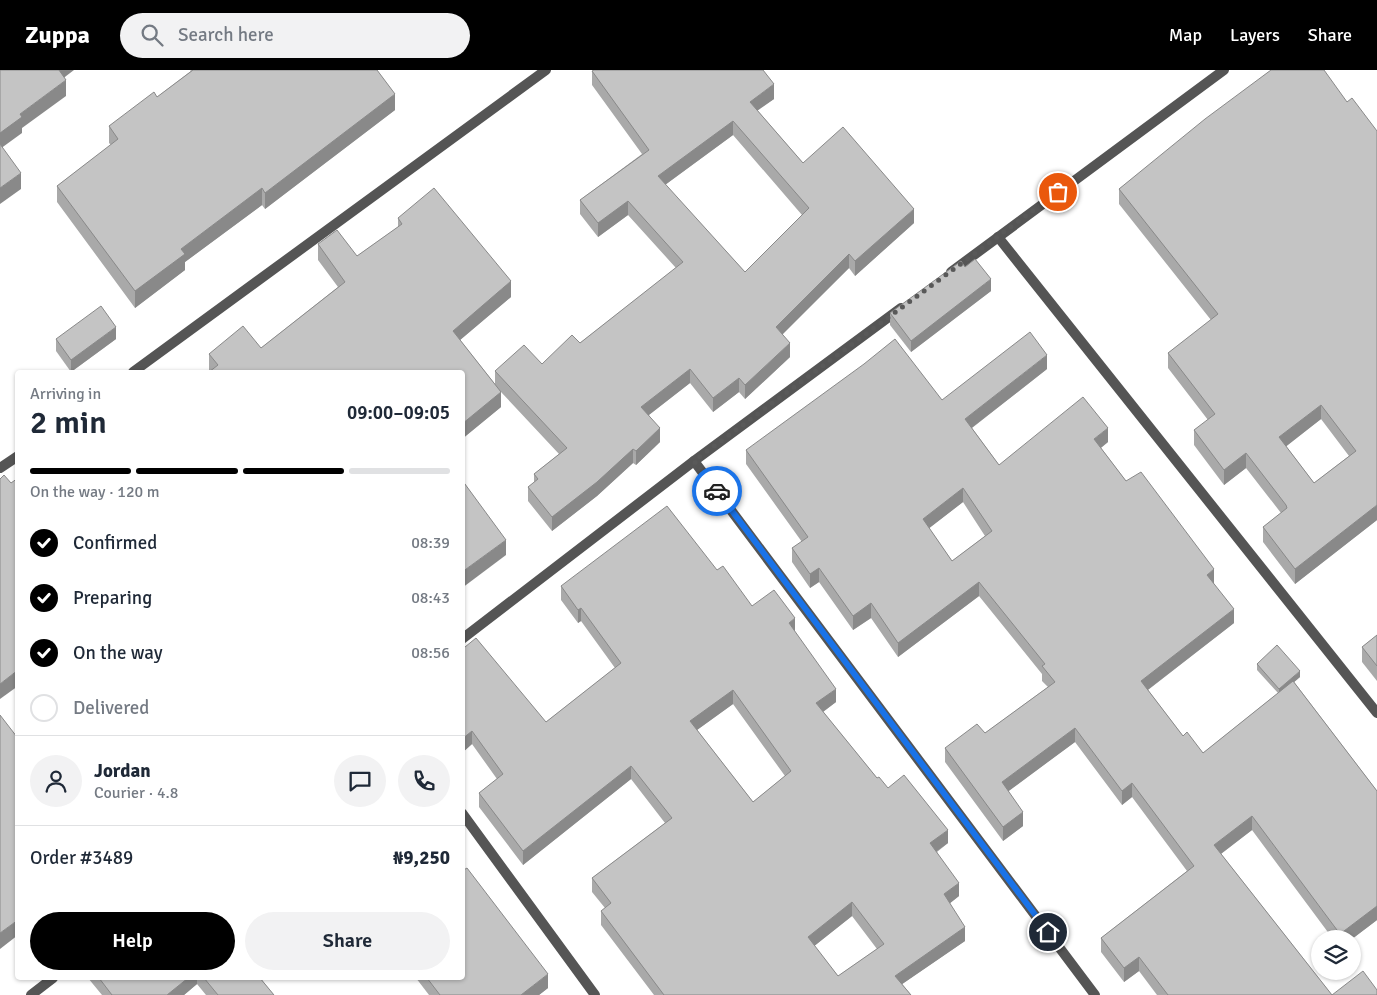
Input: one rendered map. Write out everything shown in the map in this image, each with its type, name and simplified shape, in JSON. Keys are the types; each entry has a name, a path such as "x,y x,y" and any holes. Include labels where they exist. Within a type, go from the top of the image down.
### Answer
{"street":[{"path":"137,370 546,70"},
{"path":"942,278 1224,70"},
{"path":"998,237 1377,713"},
{"path":"465,637 694,461 910,302"},
{"path":"0,468 15,458"},
{"path":"694,461 1096,995"},
{"path":"465,817 595,995"},
{"path":"31,995 50,980"}],"building":[{"path":"0,70 59,70 66,80 20,114 22,117 0,133"},
{"path":"193,70 377,70 395,94 265,193 262,188 181,249 185,254 135,291 57,186 118,139 109,126 154,92 157,97"},
{"path":"763,70 774,84 750,102 803,163 843,127 914,209 855,261 849,254 776,327 790,343 745,385 739,378 713,398 690,369 641,407 660,428 636,451 633,449 597,482 552,517 528,487 538,479 534,474 567,448 495,371 524,345 542,364 572,335 580,343 683,262 628,201 598,223 580,200 649,150 592,71","holes":["733,121 809,208 745,272 658,176"]},
{"path":"1271,70 1324,70 1347,102 1352,98 1377,131 1377,505 1295,569 1263,527 1287,508 1286,505 1246,453 1224,470 1194,430 1215,414 1168,353 1218,314 1119,189 1205,119","holes":["1321,405 1356,451 1314,483 1279,437"]},
{"path":"0,144 21,173 0,188"},
{"path":"434,188 511,281 453,331 501,392 465,422 465,370 212,370 218,365 209,354 243,326 261,348 345,282 318,244 337,230 357,256 402,224 398,218"},
{"path":"975,259 991,279 911,341 890,313 961,261 965,267"},
{"path":"101,306 116,327 71,360 56,339"},
{"path":"1030,332 1047,355 965,419 999,465 1083,397 1108,428 1094,439 1126,481 1141,472 1214,569 1207,575 1234,609 1141,681 1183,736 1187,732 1203,753 1293,681 1377,791 1377,906 1345,930 1337,930 1252,816 1214,845 1311,968 1311,980 1320,980 1332,995 1168,995 1139,957 1124,968 1101,938 1194,866 1132,783 1122,791 1075,728 1002,782 1023,812 1003,827 945,748 977,724 985,733 1055,682 1042,666 1045,664 979,582 898,643 871,603 853,616 819,568 810,574 792,548 808,537 746,450 864,364 895,339 942,400","holes":["963,488 992,531 952,561 923,519"]},
{"path":"4,475 11,483 15,480 15,672 0,684 0,479"},
{"path":"465,484 506,540 465,570"},
{"path":"667,506 717,570 723,566 752,606 774,590 795,618 789,623 836,689 816,703 877,778 879,777 888,788 904,775 948,830 930,843 959,883 944,894 965,927 895,976 911,995 664,995 601,911 611,903 592,878 672,818 631,766 523,851 479,793 503,774 472,731 465,737 465,647 476,638 546,722 621,663 581,608 578,610 561,586","holes":["733,690 791,771 753,802 690,721","852,902 884,944 838,976 808,937"]},
{"path":"1377,635 1377,666 1362,647"},
{"path":"1277,645 1300,671 1279,689 1257,664"},
{"path":"0,715 15,734 15,922 0,933"},
{"path":"467,868 548,974 521,995 440,995 429,980 465,980 465,869"},
{"path":"1363,971 1377,990 1377,995 1332,995 1351,980 1361,980 1361,973"},
{"path":"101,980 186,980 167,995 112,995"},
{"path":"206,980 262,980 274,995 218,995"}],"way so far":[{"path":"717,491 694,461 1058,192"}],"route":[{"path":"717,491 1048,932"}]}
